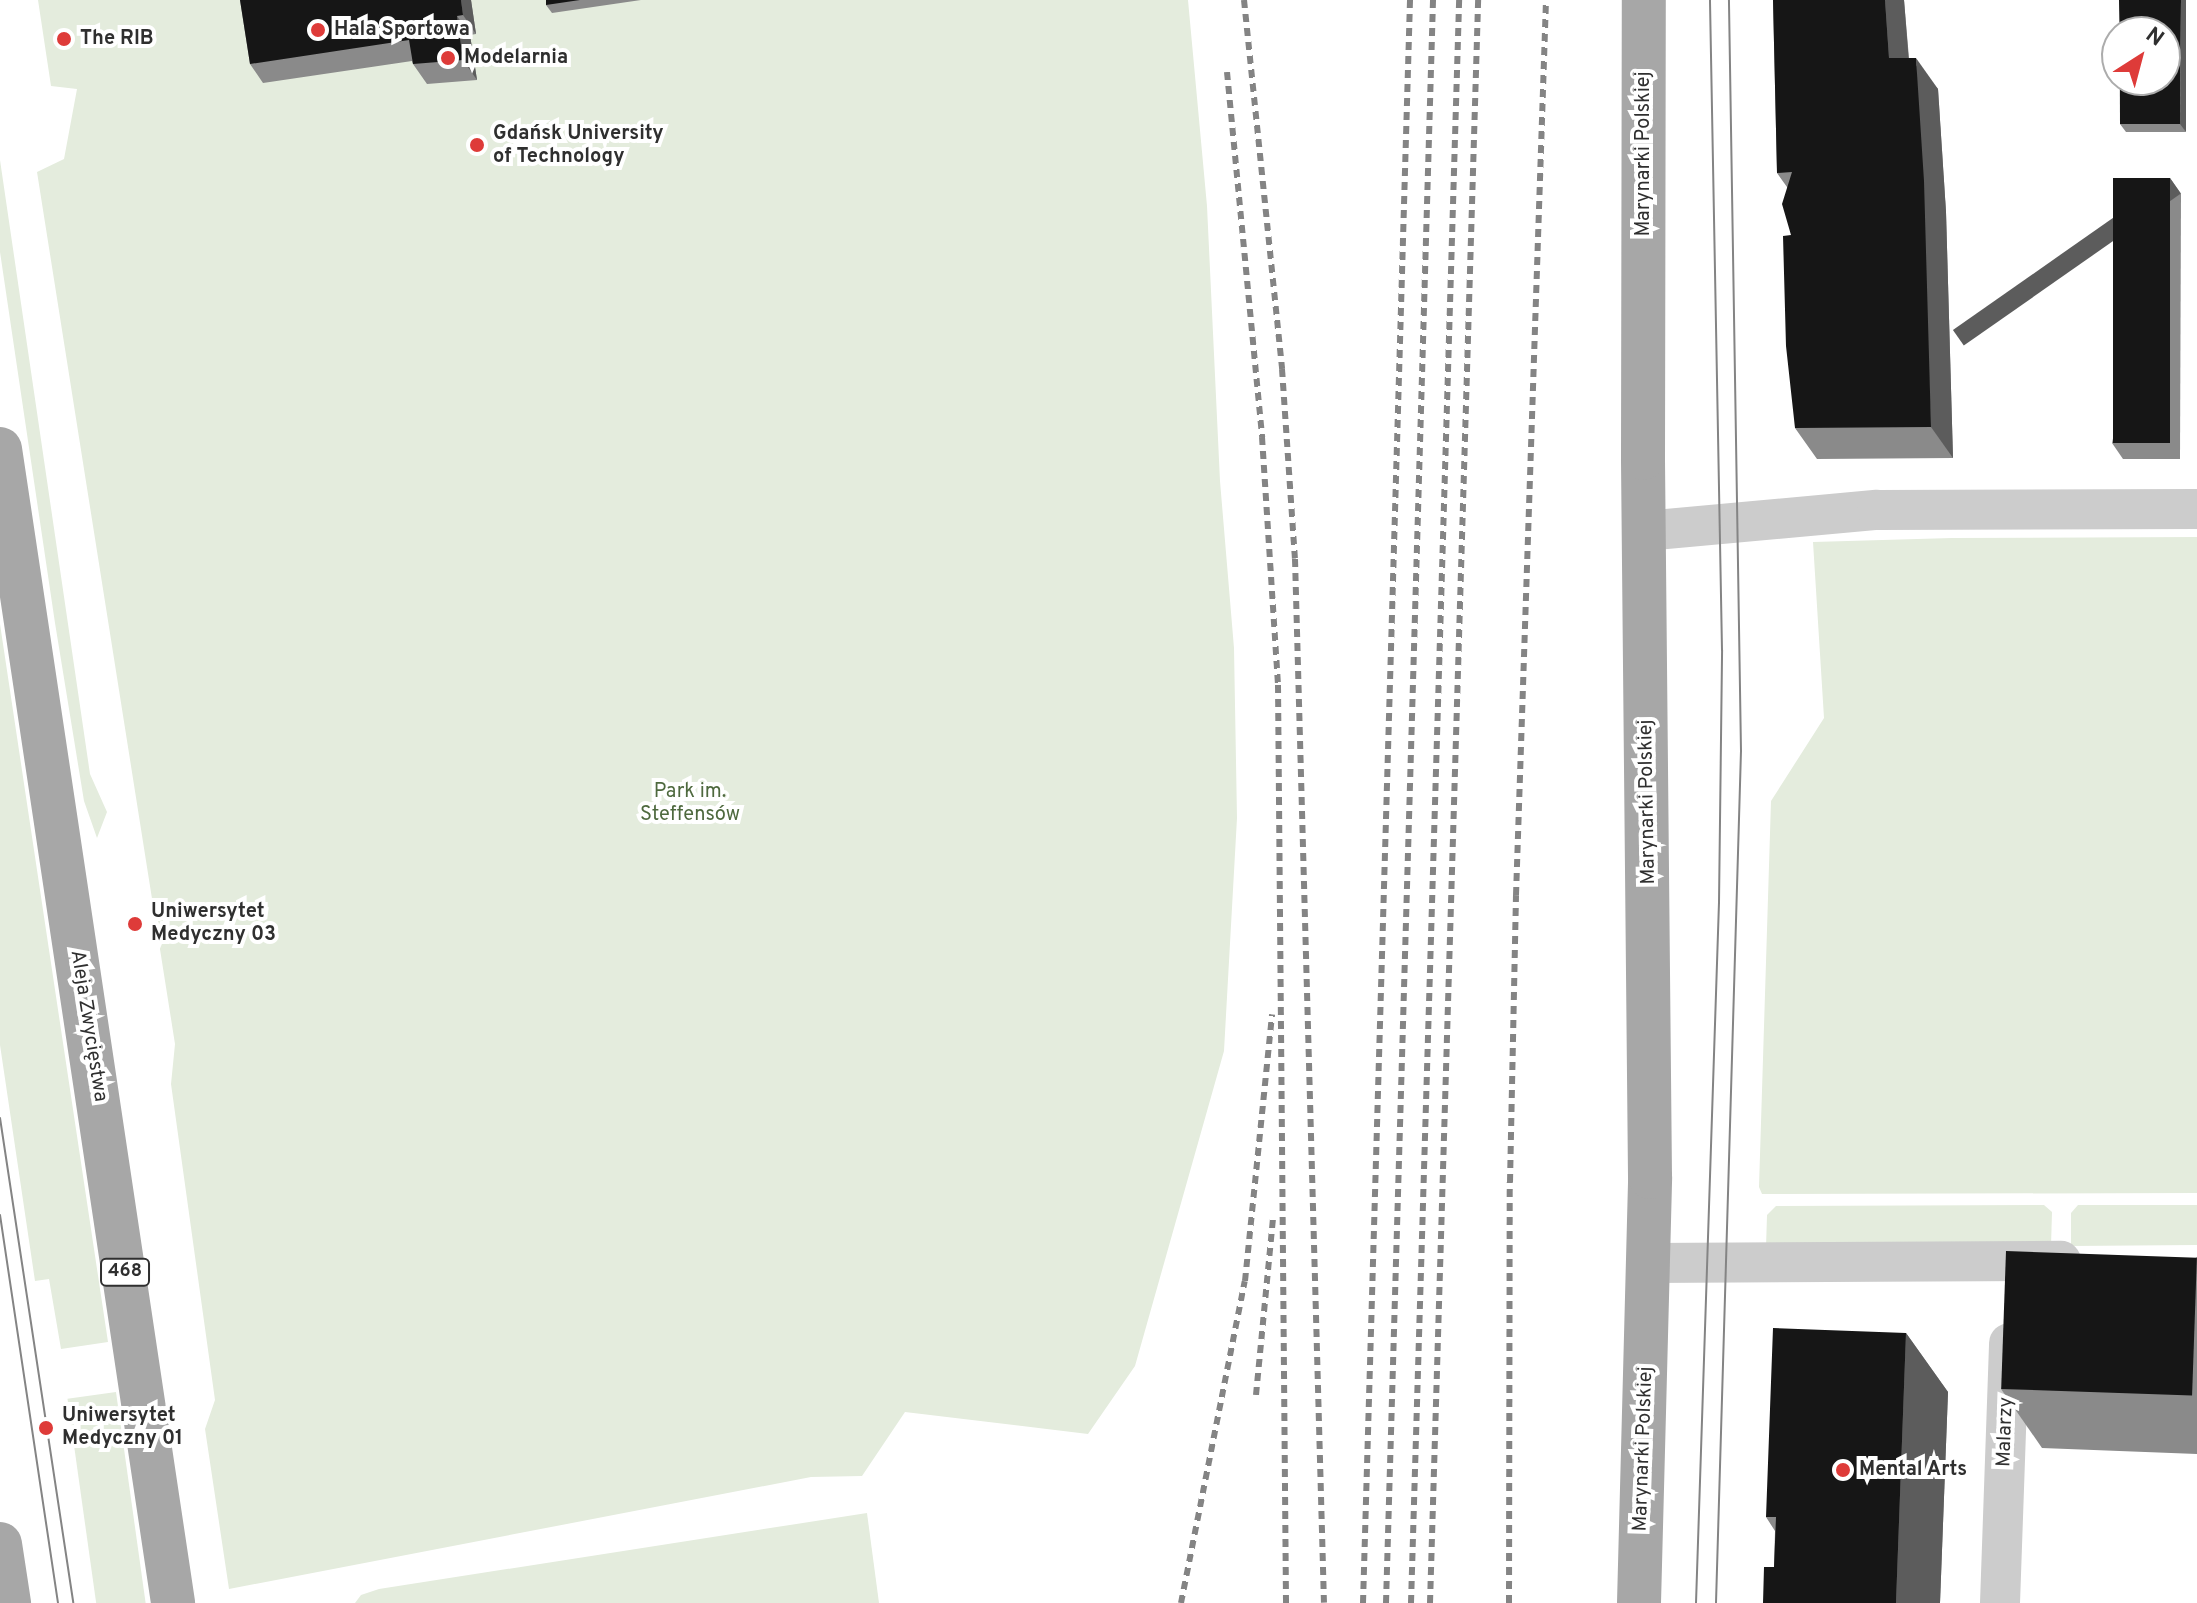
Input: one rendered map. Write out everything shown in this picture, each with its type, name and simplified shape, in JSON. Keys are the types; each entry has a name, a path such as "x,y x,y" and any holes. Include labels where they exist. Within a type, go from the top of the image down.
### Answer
{"main road":[{"name":"Marynarki Polskiej","path":"1639,1603 1650,1263 1644,531 1644,0"},
{"name":"Aleja Zwycięstwa","path":"0,449 173,1603"},
{"path":"0,1544 9,1603"}],"street":[{"path":"1644,531 1877,510 2197,509"},
{"path":"1650,1263 2012,1290 2092,1260"},
{"name":"Malarzy","path":"2000,1603 2012,1290"}],"green space":[{"name":"Park im. Steffensów","path":"38,0 1188,0 1207,206 1220,481 1234,648 1237,818 1224,1051 1135,1366 1088,1434 905,1412 862,1476 811,1477 229,1589 205,1429 215,1400 171,1084 175,1044 37,172 64,159 77,89 51,86"},
{"path":"0,160 90,774 107,812 97,838 84,801 0,252"},
{"path":"2197,537 2197,1193 1762,1194 1759,1187 1771,801 1824,718 1813,542"},
{"path":"0,624 108,1342 61,1349 49,1279 35,1281 0,1045"},
{"path":"2044,1205 2052,1212 2051,1246 1766,1247 1767,1215 1776,1206"},
{"path":"2078,1205 2197,1205 2197,1245 2071,1246 2071,1213"},
{"path":"116,1392 146,1603 96,1603 67,1399"},
{"path":"867,1513 879,1603 355,1603 361,1595 379,1589"}],"building":[{"path":"240,0 461,0 463,15 457,16 463,60 413,64 409,40 250,64"},
{"path":"546,0 580,0 546,5"},
{"path":"1773,0 1885,0 1889,58 1916,58 1924,181 1931,427 1795,428 1786,346 1783,236 1791,235 1782,204 1792,172 1777,173"},
{"path":"2119,0 2181,0 2181,16 2120,16"},
{"path":"2120,96 2180,96 2180,124 2120,124"},
{"path":"2113,178 2170,178 2170,443 2113,443"},
{"path":"2006,1251 2197,1258 2192,1396 2001,1389"},
{"path":"1773,1328 1906,1333 1896,1603 1763,1603 1764,1567 1774,1567 1776,1517 1766,1517"}],"tram line":[{"path":"1696,1603 1719,903 1722,650 1710,0"},
{"path":"1716,1603 1741,751 1729,0"},
{"path":"0,1118 73,1603"},
{"path":"0,1215 58,1603"}],"railway":[{"path":"1244,0 1282,369 1295,559 1324,1603"},
{"path":"1363,1603 1410,0"},
{"path":"1386,1603 1433,0"},
{"path":"1411,1603 1459,0"},
{"path":"1430,1603 1478,0"},
{"path":"1509,1603 1510,1182 1516,895 1546,0"},
{"path":"1227,72 1262,437 1278,685 1286,1603"},
{"path":"1181,1603 1245,1281 1272,1014"},
{"path":"1256,1395 1273,1218"}],"place":[{"name":"Hala Sportowa","path":"318,30"},
{"name":"The RIB","path":"64,39"},
{"name":"Modelarnia","path":"448,58"},
{"name":"Gdańsk University of Technology","path":"477,145"},
{"name":"Uniwersytet Medyczny 03","path":"135,924"},
{"name":"Uniwersytet Medyczny 01","path":"46,1428"},
{"name":"Mental Arts","path":"1843,1470"}]}
